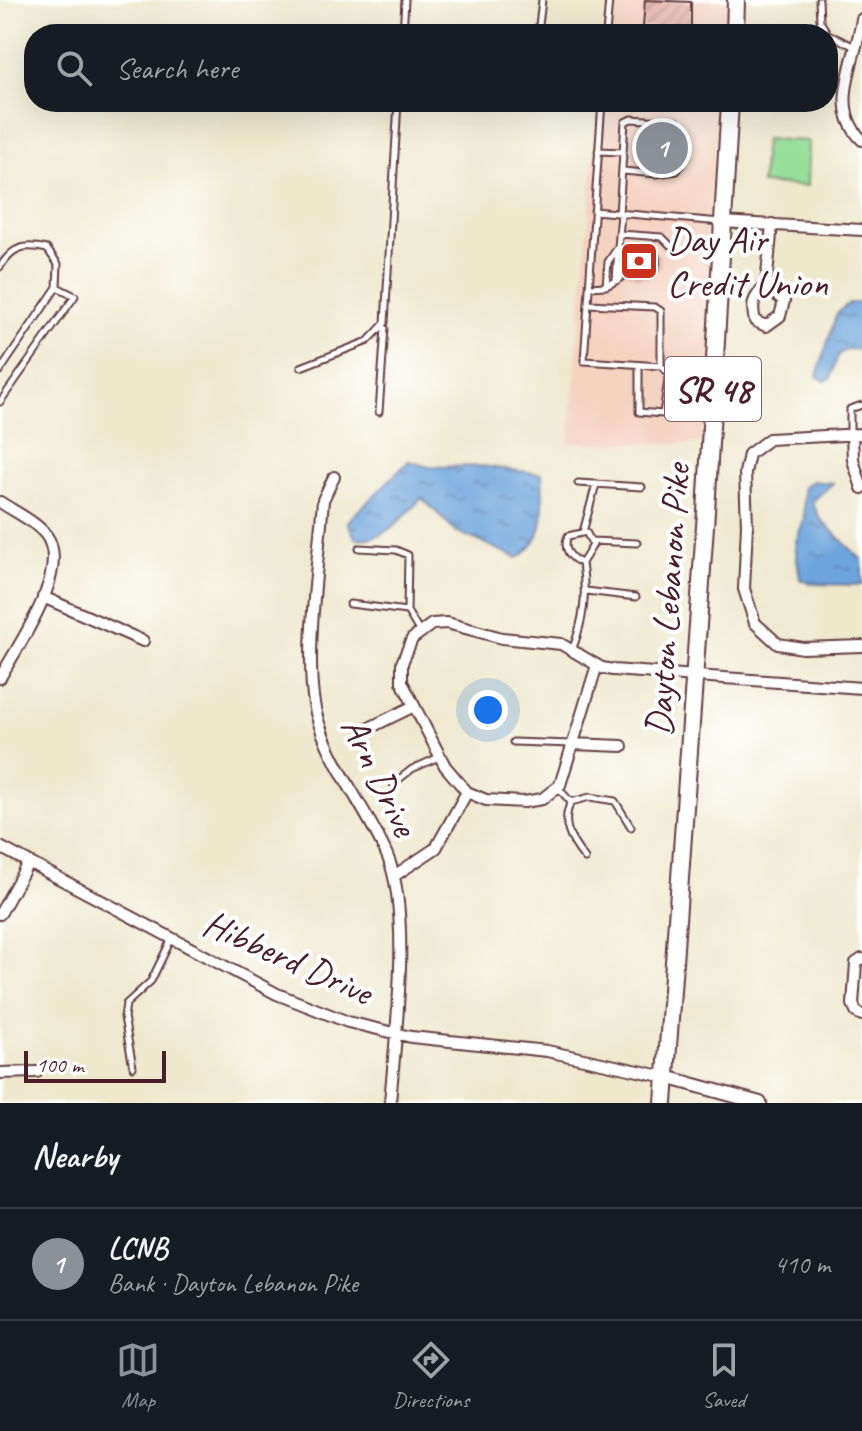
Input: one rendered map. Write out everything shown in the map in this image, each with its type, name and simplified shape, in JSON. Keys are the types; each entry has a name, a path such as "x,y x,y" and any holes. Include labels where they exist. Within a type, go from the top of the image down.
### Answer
{"main road":[{"path":"735,24 736,0"},
{"name":"Dayton Lebanon Pike","path":"664,1103 729,112"}],"street":[{"path":"862,19 844,114 851,129 862,140"},
{"path":"722,222 862,230"},
{"path":"766,286 772,224"},
{"path":"862,488 856,473 855,434 769,439 749,454 745,473 744,589 755,623 778,644 803,648 862,646"},
{"name":"Arn Drive","path":"334,477 323,500 313,696 325,739 387,855 394,876 399,919 397,1034 390,1103"},
{"path":"0,502 37,526 50,543 53,573 0,678"},
{"path":"43,597 143,641"},
{"path":"597,665 568,767 558,788 542,799 524,802 486,800 467,792 440,757 402,682 402,663 419,631 432,624 447,623 502,638 559,644 573,648 597,665 613,670 862,688"},
{"path":"363,731 412,707"},
{"path":"573,744 622,746"},
{"path":"394,876 436,848 467,792"},
{"name":"Hibberd Drive","path":"0,847 301,1005 397,1034 445,1042 547,1051 666,1077"},
{"path":"0,914 28,863"},
{"path":"862,959 856,963 853,1004 862,1015"},
{"path":"0,1073 37,1072"},
{"path":"666,1077 760,1103"}],"lane":[{"path":"404,24 405,0"},
{"path":"539,24 542,0"},
{"path":"607,24 609,0"},
{"path":"819,0 822,24"},
{"path":"838,39 856,48"},
{"path":"379,412 397,112"},
{"path":"601,112 584,361 661,366 669,373 663,414 639,412 639,365"},
{"path":"589,287 606,286 616,281 625,122 631,119 677,122 689,133 687,157 677,171 656,174 623,171"},
{"path":"598,151 623,152"},
{"path":"594,211 722,222"},
{"path":"620,234 662,237 670,245"},
{"path":"0,267 9,251 27,245 47,249 58,264 57,287 0,371"},
{"path":"606,286 608,262 618,247"},
{"path":"0,402 75,296 57,287"},
{"path":"588,304 655,307 661,311 661,366"},
{"path":"301,367 368,341 385,323"},
{"path":"855,434 850,409 862,405"},
{"path":"578,483 642,487"},
{"path":"583,532 596,484"},
{"path":"573,648 585,616 586,591 582,563 569,554 566,546 571,533 583,532 592,541 637,543"},
{"path":"582,563 591,552 592,541"},
{"path":"359,548 396,550 408,555 407,611 419,631"},
{"path":"586,591 636,597"},
{"path":"350,604 407,611"},
{"path":"513,742 573,744"},
{"path":"393,784 412,769 440,757"},
{"path":"558,788 571,802"},
{"path":"571,802 590,797 615,801 631,827"},
{"path":"571,802 567,817 569,838 585,859"},
{"path":"133,1067 124,1017 126,1004 154,977 172,938"}],"shaded area":[{"path":"608,0 737,0 736,24 606,24"},
{"path":"598,112 729,112 710,444 569,443"}],"green space":[{"path":"765,139 808,141 807,186 761,184"}],"water":[{"path":"849,303 862,303 862,350 848,349 838,355 831,378 825,381 817,376 837,313"},
{"path":"409,461 429,467 482,466 542,474 542,521 535,541 518,558 455,531 422,498 385,532 356,539 347,522"},
{"path":"812,481 833,483 812,502 821,520 862,560 862,585 811,584 800,579 795,544 804,519 803,487"}],"building":[{"path":"645,0 691,2 691,24 643,24"},
{"path":"646,126 659,138 664,132 680,146 662,167 646,153 651,146 638,135"},
{"path":"629,249 651,250 651,255 659,254 660,263 658,270 649,271 649,277 640,279 627,273"}],"place":[{"name":"LCNB","path":"662,148"},
{"name":"Day Air Credit Union","path":"639,261"}]}
